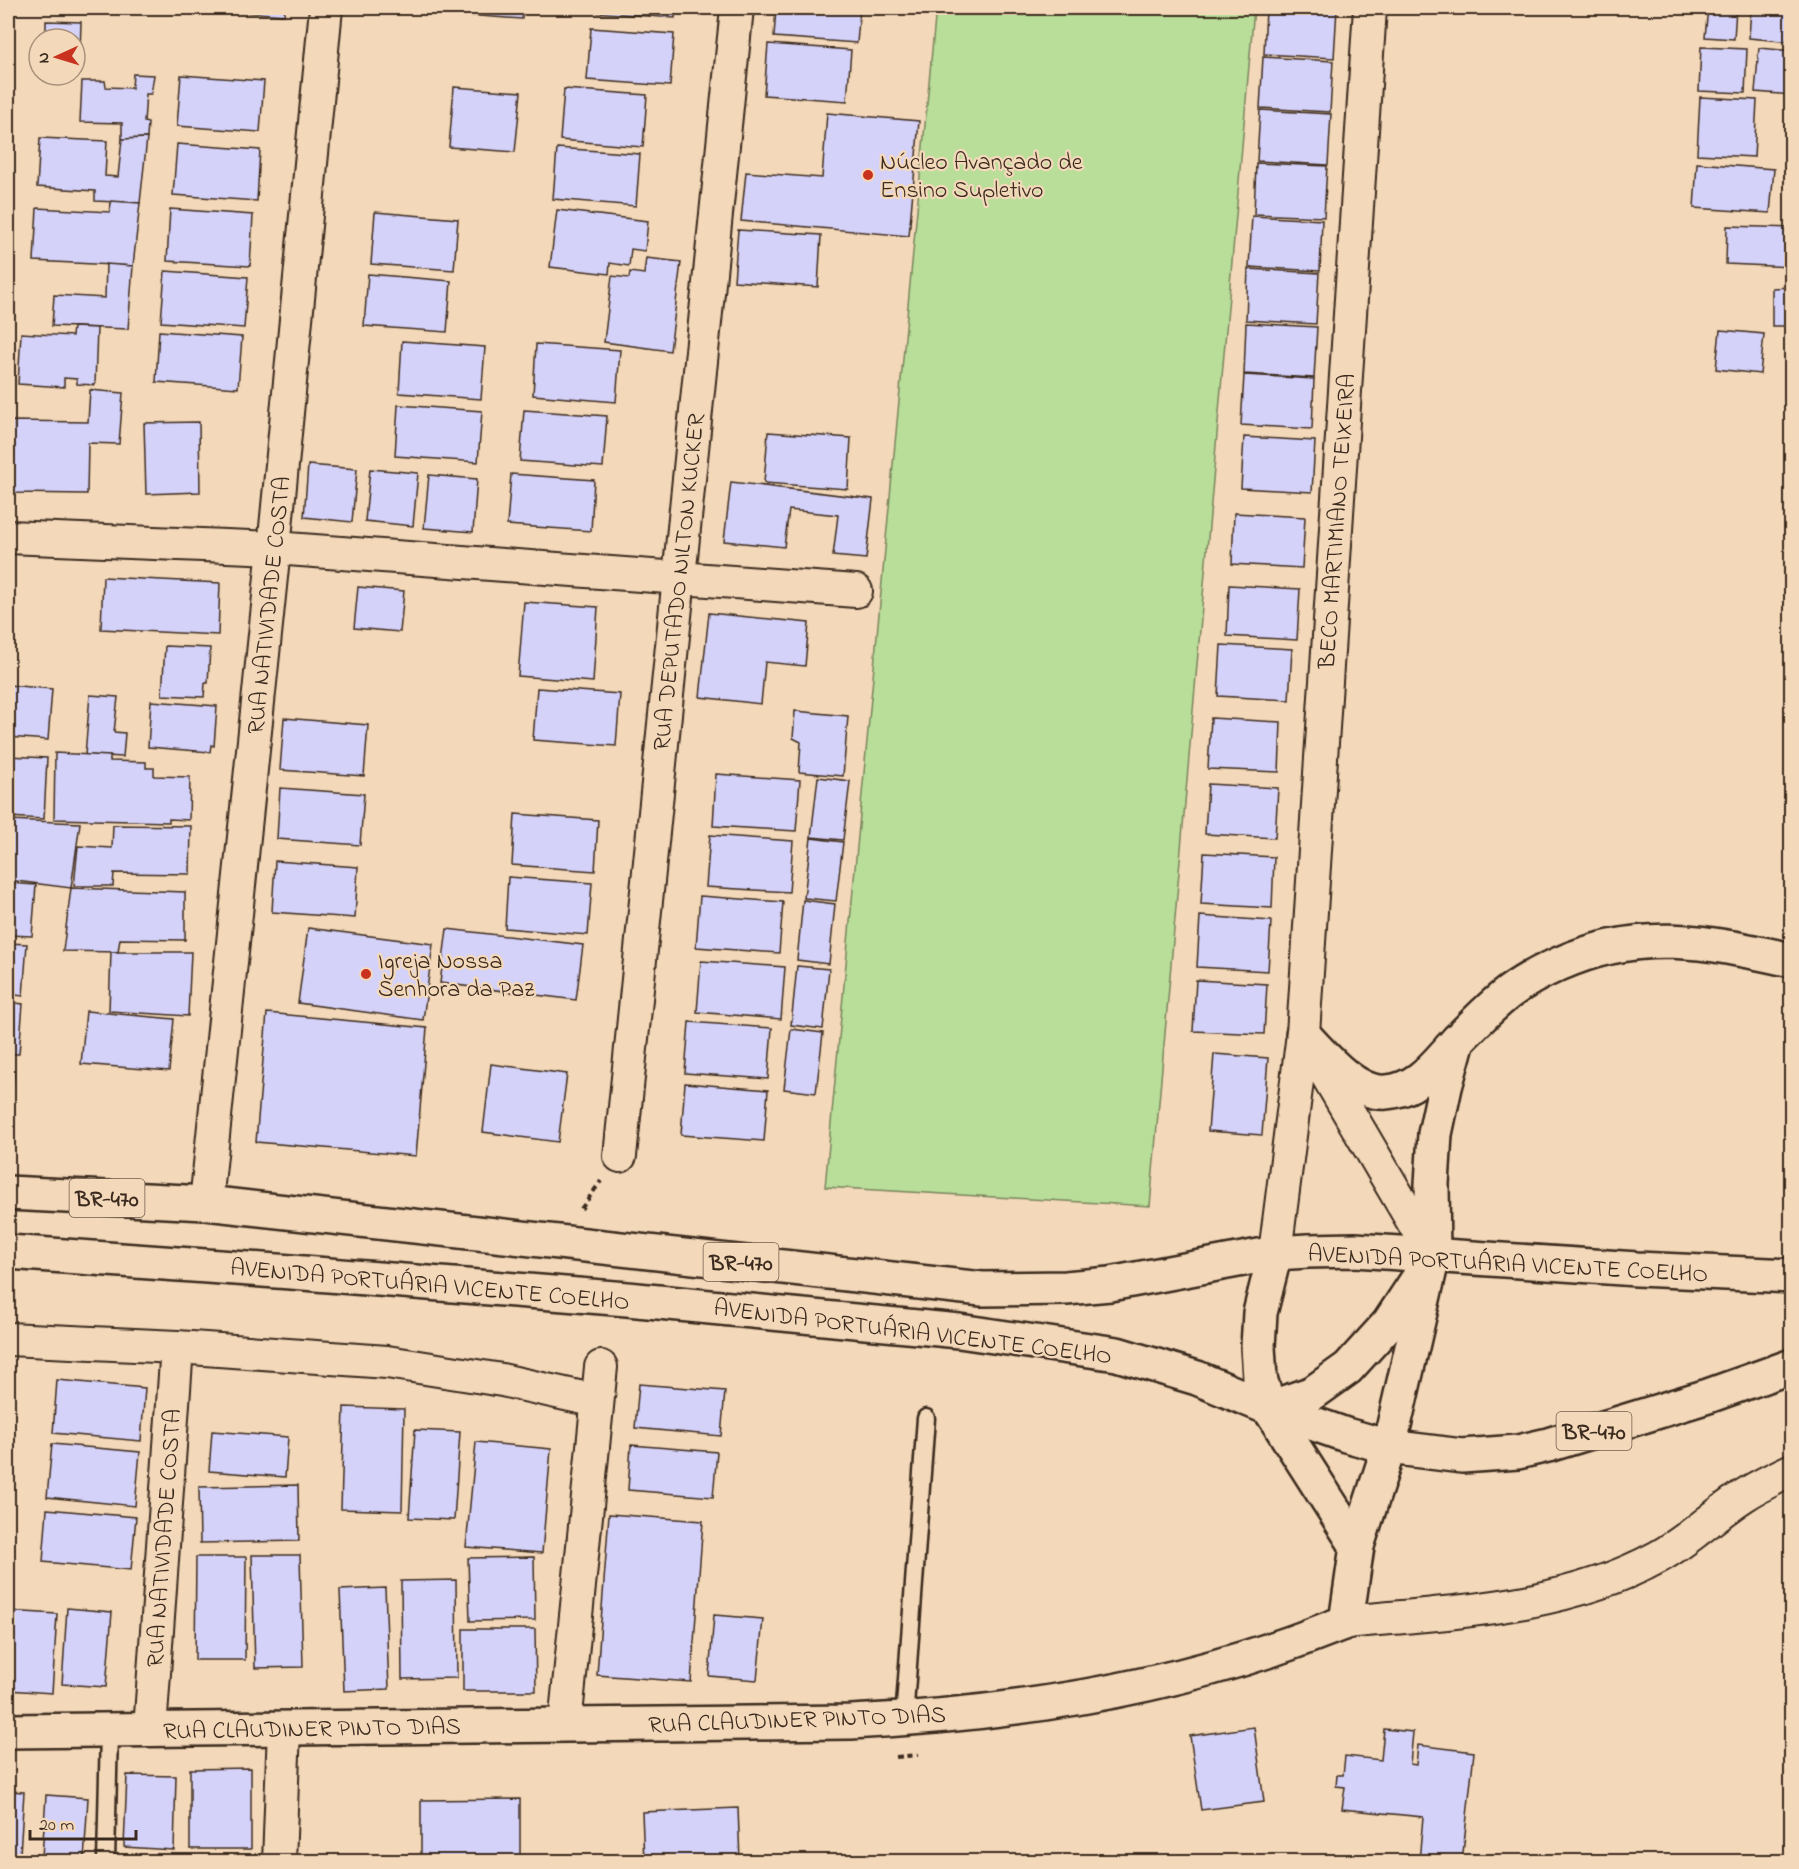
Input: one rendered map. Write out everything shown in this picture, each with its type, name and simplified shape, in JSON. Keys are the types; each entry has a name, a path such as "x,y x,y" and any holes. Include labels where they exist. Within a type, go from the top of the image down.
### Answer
{"main road":[{"path":"1303,1034 1340,1074 1368,1089 1384,1093 1404,1089 1425,1076 1486,1012 1524,982 1576,957 1606,947 1639,941 1675,941 1737,949 1791,960"},
{"path":"1346,1622 1357,1546 1389,1447 1433,1256 1432,1184 1436,1134 1444,1087 1458,1040"},
{"name":"AVENIDA PORTUÁRIA VICENTE COELHO","path":"8,1193 206,1203 982,1289 1066,1288 1110,1284 1275,1253 1355,1250 1743,1275 1791,1276"},
{"name":"AVENIDA PORTUÁRIA VICENTE COELHO","path":"8,1252 616,1298 959,1331 1117,1354 1197,1378 1269,1408 1346,1435 1389,1447 1462,1456 1518,1452 1569,1439 1698,1399 1791,1366"},
{"path":"1275,1253 1260,1313 1258,1347 1260,1378 1269,1408 1357,1546"},
{"path":"1269,1408 1313,1393 1348,1368 1389,1323 1433,1256"},
{"name":"RUA CLAUDINER PINTO DIAS","path":"8,1731 904,1720 983,1712 1141,1684 1274,1649 1346,1622"}],"street":[{"name":"RUA NATIVIDADE COSTA","path":"206,1203 274,548 326,8"},
{"name":"RUA DEPUTADO NILTON KUCKER","path":"620,1156 736,8"},
{"name":"BECO MARTIMIANO TEIXEIRA","path":"1275,1253 1303,1034 1370,8"},
{"path":"8,537 274,548 856,591"},
{"path":"1303,1034 1433,1256"},
{"path":"8,1339 177,1347 387,1362 502,1380 597,1401"},
{"name":"RUA NATIVIDADE COSTA","path":"150,1730 177,1347"},
{"path":"565,1725 601,1367"},
{"name":"RUA CLAUDINER PINTO DIAS","path":"1346,1622 1486,1608 1551,1596 1612,1579 1660,1557 1744,1495 1791,1470"},
{"path":"279,1862 284,1728"}],"lane":[{"path":"904,1720 926,1418"},
{"path":"106,1862 109,1730"}],"path":[{"path":"558,1242 620,1156"}],"green space":[{"path":"936,8 1254,8 1150,1206 825,1187"}],"building":[{"path":"186,8 285,8 284,15"},
{"path":"439,8 523,8 522,19 439,13"},
{"path":"592,8 676,8 675,18 592,12"},
{"path":"776,8 860,8 857,43 774,37"},
{"path":"1266,8 1337,8 1334,58 1264,54"},
{"path":"1708,8 1736,8 1734,39 1705,37"},
{"path":"1751,8 1792,8 1792,42 1749,38"},
{"path":"46,21 81,22 81,27 46,27"},
{"path":"591,28 674,34 670,86 587,80"},
{"path":"768,44 851,50 847,101 764,95"},
{"path":"1701,47 1747,49 1745,93 1699,91"},
{"path":"1759,48 1792,51 1792,95 1755,92"},
{"path":"1263,57 1333,61 1330,112 1260,108"},
{"path":"133,74 154,75 151,94 146,94 144,122 148,123 147,138 122,139 122,123 80,122 82,87 87,87 87,81 105,81 106,87 132,88"},
{"path":"181,75 264,81 260,132 177,126"},
{"path":"454,87 521,92 515,152 449,147"},
{"path":"564,89 647,95 643,147 560,140"},
{"path":"1700,97 1757,100 1754,157 1697,154"},
{"path":"1260,110 1331,114 1328,165 1257,161"},
{"name":"Núcleo Avançado de Ensino Supletivo","path":"827,113 919,121 909,236 741,221 746,172 822,178"},
{"path":"40,138 107,141 105,176 118,177 122,139 147,138 140,203 95,201 95,191 37,187"},
{"path":"177,144 260,150 257,201 173,195"},
{"path":"557,148 640,154 636,206 553,199"},
{"path":"1256,163 1327,166 1324,217 1254,214"},
{"path":"1697,163 1774,169 1770,213 1694,208"},
{"path":"111,201 140,203 133,266 34,261 37,208 110,212"},
{"path":"170,209 253,215 250,266 167,261"},
{"path":"557,210 648,221 645,251 631,249 629,266 610,263 609,274 550,267"},
{"path":"375,212 458,219 454,270 371,264"},
{"path":"1252,216 1322,220 1320,271 1249,267"},
{"path":"1727,226 1792,228 1792,267 1726,264"},
{"path":"738,230 821,235 818,287 734,281"},
{"path":"646,258 681,262 670,351 604,342 612,276 629,278 630,272 644,274"},
{"path":"106,264 133,266 128,329 52,326 54,295 105,298"},
{"path":"1248,269 1319,273 1316,324 1246,320"},
{"path":"165,271 248,277 244,328 161,322"},
{"path":"368,274 451,281 447,332 364,326"},
{"path":"1792,287 1792,326 1772,326 1772,288"},
{"path":"1246,323 1317,327 1314,378 1244,374"},
{"path":"73,327 97,328 95,385 77,384 77,379 64,378 64,387 18,384 21,333 72,336"},
{"path":"1720,330 1764,334 1760,374 1716,369"},
{"path":"159,331 242,337 238,388 156,382"},
{"path":"402,341 485,347 481,399 399,393"},
{"path":"536,344 620,350 616,402 533,395"},
{"path":"1244,375 1314,379 1312,429 1241,425"},
{"path":"90,390 123,393 119,444 88,443 87,494 11,493 12,421 88,422"},
{"path":"398,405 482,411 478,462 395,456"},
{"path":"524,410 607,416 603,467 520,461"},
{"path":"199,422 200,492 146,494 144,423"},
{"path":"768,432 851,438 848,489 764,483"},
{"path":"1244,437 1315,441 1312,492 1241,488"},
{"path":"308,465 357,469 352,522 304,517"},
{"path":"370,469 418,473 413,526 365,521"},
{"path":"511,474 594,480 591,531 507,525"},
{"path":"429,475 477,479 473,532 424,528"},
{"path":"731,482 873,499 866,559 833,556 838,515 789,510 784,547 724,541"},
{"path":"1234,513 1305,517 1302,568 1232,564"},
{"path":"103,577 220,583 218,635 101,629"},
{"path":"1229,585 1300,589 1297,640 1227,636"},
{"path":"358,587 404,591 400,632 354,628"},
{"path":"524,602 598,607 593,682 518,676"},
{"path":"709,613 809,623 805,666 765,662 761,704 700,697"},
{"path":"1221,645 1292,649 1289,700 1218,696"},
{"path":"165,646 210,648 208,683 205,683 204,697 162,695"},
{"path":"8,685 52,689 48,740 8,737"},
{"path":"537,688 620,694 616,746 533,740"},
{"path":"90,695 118,697 114,732 125,733 123,757 85,755"},
{"path":"151,701 217,706 214,746 211,745 210,752 148,747"},
{"path":"795,711 848,716 843,776 799,772 801,742 793,738"},
{"path":"284,718 368,725 364,776 280,770"},
{"path":"1211,718 1281,722 1279,772 1208,769"},
{"path":"55,753 110,756 110,761 146,762 146,768 154,768 154,776 190,777 189,820 169,819 169,822 54,819"},
{"path":"8,756 47,758 44,819 8,817"},
{"path":"716,774 800,780 796,831 713,826"},
{"path":"818,777 850,781 843,840 811,837"},
{"path":"1208,784 1278,788 1275,838 1205,834"},
{"path":"280,788 364,794 360,845 277,839"},
{"path":"515,814 598,820 595,871 512,865"},
{"path":"8,820 80,823 71,888 8,880"},
{"path":"113,825 191,826 190,874 114,873 113,886 74,886 78,846 112,848"},
{"path":"710,835 793,841 789,892 706,887"},
{"path":"811,838 843,842 836,901 804,898"},
{"path":"1204,853 1274,857 1272,908 1201,904"},
{"path":"275,861 358,867 355,918 272,912"},
{"path":"508,877 592,883 588,935 505,928"},
{"path":"8,883 36,885 32,936 8,935"},
{"path":"71,888 185,892 185,940 120,939 118,952 63,951"},
{"path":"700,896 783,902 779,953 696,947"},
{"path":"803,900 835,904 829,964 797,960"},
{"path":"1200,916 1271,921 1268,971 1197,967"},
{"name":"Igreja Nossa Senhora da Paz","path":"308,928 433,944 423,1020 298,1003"},
{"path":"447,929 583,945 576,1000 440,983"},
{"path":"8,943 27,944 23,996 8,994"},
{"path":"111,952 191,952 188,1016 109,1011"},
{"path":"701,961 785,967 781,1019 697,1012"},
{"path":"797,966 829,969 823,1029 791,1025"},
{"path":"1196,980 1267,984 1264,1034 1193,1031"},
{"path":"8,1002 23,1004 19,1054 8,1054"},
{"path":"86,1011 174,1019 169,1071 81,1064"},
{"path":"267,1013 427,1028 416,1156 256,1142"},
{"path":"689,1022 772,1028 768,1079 685,1073"},
{"path":"791,1029 823,1033 816,1093 784,1089"},
{"path":"1214,1054 1268,1058 1262,1135 1208,1131"},
{"path":"491,1064 567,1074 558,1142 483,1132"},
{"path":"8,1073 14,1074 8,1127"},
{"path":"685,1083 768,1090 764,1141 681,1135"},
{"path":"57,1380 145,1388 141,1441 53,1433"},
{"path":"639,1384 725,1391 721,1436 635,1428"},
{"path":"344,1407 404,1409 402,1511 341,1509"},
{"path":"415,1430 460,1432 454,1520 409,1518"},
{"path":"212,1431 288,1437 285,1477 209,1471"},
{"path":"476,1442 551,1449 542,1553 466,1547"},
{"path":"52,1444 140,1452 135,1506 47,1497"},
{"path":"631,1445 717,1452 713,1497 628,1490"},
{"path":"298,1485 299,1541 200,1543 199,1487"},
{"path":"47,1509 136,1517 131,1570 43,1562"},
{"path":"609,1514 703,1521 691,1682 597,1675"},
{"path":"252,1555 300,1555 303,1667 255,1668"},
{"path":"196,1557 246,1557 245,1660 195,1660"},
{"path":"534,1557 535,1620 470,1621 468,1558"},
{"path":"456,1580 457,1678 402,1679 401,1581"},
{"path":"385,1588 389,1689 344,1691 340,1590"},
{"path":"67,1608 112,1612 106,1687 62,1684"},
{"path":"8,1611 57,1614 52,1693 8,1690"},
{"path":"714,1615 763,1619 757,1680 709,1676"},
{"path":"463,1629 535,1629 536,1691 463,1691"},
{"path":"1254,1727 1264,1802 1201,1810 1190,1736"},
{"path":"1384,1729 1413,1732 1410,1764 1416,1765 1418,1745 1474,1752 1462,1862 1419,1862 1423,1817 1342,1809 1345,1787 1336,1786 1337,1775 1343,1775 1345,1756 1381,1760"},
{"path":"251,1768 251,1849 190,1849 190,1769"},
{"path":"127,1775 176,1776 174,1850 124,1847"},
{"path":"8,1791 24,1792 20,1854 8,1853"},
{"path":"46,1795 88,1798 84,1860 42,1857"},
{"path":"520,1799 520,1862 421,1862 421,1800"},
{"path":"738,1808 740,1862 644,1862 642,1812"},
{"path":"238,1860 238,1862 180,1861"}],"place":[{"name":"Núcleo Avançado de Ensino Supletivo","path":"868,175"},
{"name":"Igreja Nossa Senhora da Paz","path":"366,974"}]}
